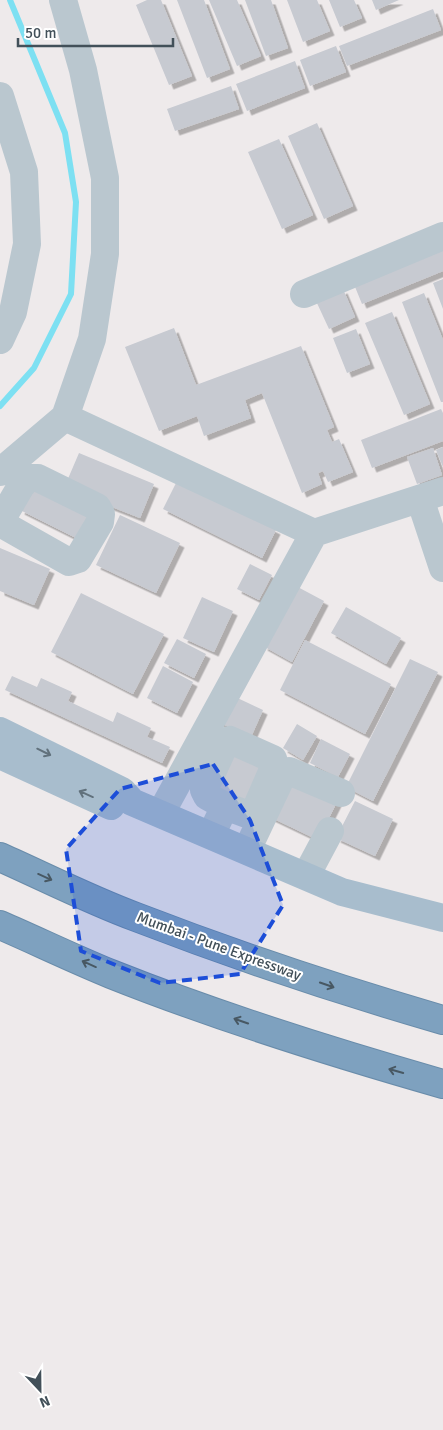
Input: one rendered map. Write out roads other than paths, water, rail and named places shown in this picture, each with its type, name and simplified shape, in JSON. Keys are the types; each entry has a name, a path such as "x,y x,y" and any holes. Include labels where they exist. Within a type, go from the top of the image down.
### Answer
{"highway":[{"name":"Mumbai - Pune Expressway","path":"0,857 134,917 368,998 443,1020"},
{"path":"0,925 111,974 211,1010 350,1057 443,1084"}],"main road":[{"path":"0,731 122,791 132,802 342,892 443,918"},
{"path":"0,755 112,806 132,802"}],"street":[{"path":"0,472 65,417 92,339 105,254 105,178 83,70 63,0"},
{"path":"0,96 24,172 27,244 13,312 0,340"},
{"path":"304,294 443,236"},
{"path":"65,417 314,533 432,495 443,568"},
{"path":"161,813 314,533"},
{"path":"247,850 283,774 289,771 341,793"},
{"path":"211,835 225,806"},
{"path":"306,876 330,831"}],"waterway":[{"path":"0,406 34,368 71,294 76,202 65,133 10,0"}]}
